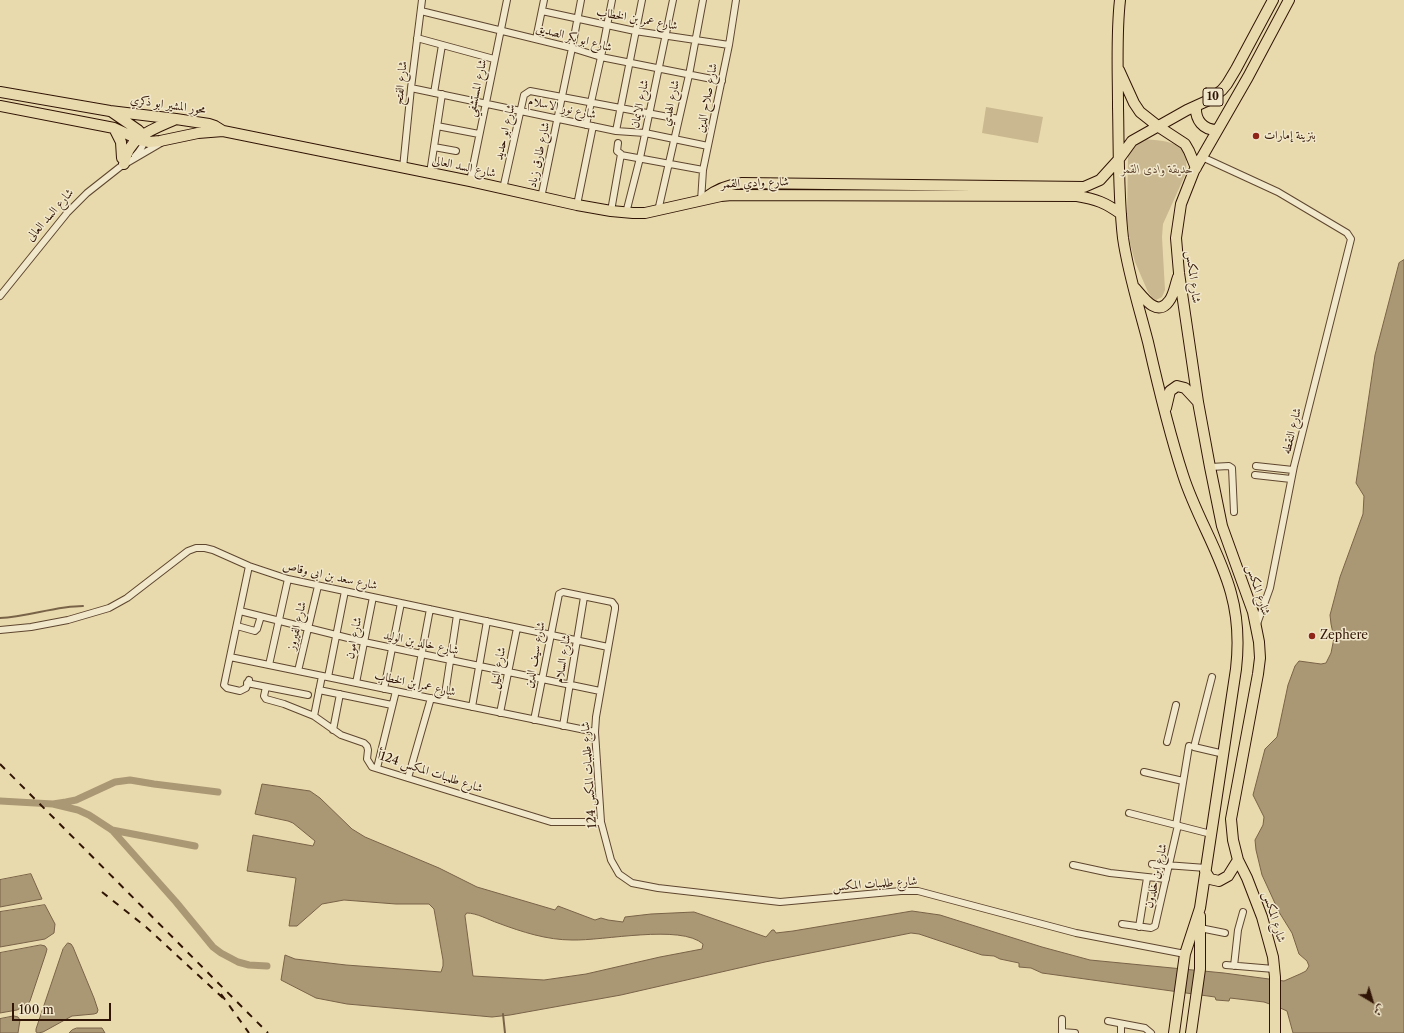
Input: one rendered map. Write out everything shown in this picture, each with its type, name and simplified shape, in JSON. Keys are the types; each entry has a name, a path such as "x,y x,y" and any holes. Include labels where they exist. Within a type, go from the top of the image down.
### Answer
{"main road":[{"path":"1120,0 1118,20 1119,159 1123,238 1133,285 1165,412 1183,476 1227,580 1235,612 1237,631 1237,656 1224,754 1200,908 1200,969 1191,1033"},
{"name":"10","path":"1119,159 1132,141 1216,95 1227,84 1273,0"},
{"name":"10","path":"1202,157 1248,77 1289,0"},
{"path":"1118,67 1140,112 1159,127 1185,144 1190,151 1196,168"},
{"name":"محور المشير ابو ذكري","path":"0,92 110,111 209,124 223,131"},
{"name":"محور المشير ابو ذكري","path":"0,106 114,128 155,142 198,133 223,131"},
{"path":"1196,106 1197,118 1202,125 1209,129 1217,130"},
{"path":"110,111 138,130 141,138"},
{"path":"124,164 128,150 141,138 176,119"},
{"path":"114,128 120,137 123,148 122,160 124,164"},
{"name":"شارع السد العالى","path":"223,131 470,181 541,198 611,211 626,213 658,211 701,201"},
{"name":"شارع المكس","path":"1202,157 1186,187 1181,204 1176,238 1179,273 1198,402 1210,467 1222,526 1249,598 1256,626 1260,658 1232,819 1233,840 1238,860 1247,878 1268,937 1275,973 1275,1033"},
{"name":"شارع وادي القمر","path":"701,201 718,189 730,184 742,183 1084,187 1100,180 1119,159"},
{"name":"شارع وادي القمر","path":"701,201 721,196 741,195 1077,196 1093,198 1108,205 1121,214"},
{"path":"1133,285 1151,306 1164,306 1169,302 1172,296 1179,273"},
{"path":"1165,412 1170,391 1177,386 1185,388 1198,402"},
{"path":"1205,870 1210,879 1219,881 1228,876 1238,860"},
{"path":"1174,1033 1185,954 1200,908"}],"street":[{"name":"شارع الفتح","path":"404,168 411,88 422,0"},
{"name":"شارع المستشفي","path":"470,181 506,0"},
{"path":"536,39 544,0"},
{"name":"شارع طارق زياد","path":"541,198 581,0"},
{"path":"577,205 590,126 591,103 602,57 612,0"},
{"path":"616,131 642,0"},
{"name":"شارع الايمان","path":"626,213 640,158 673,0"},
{"name":"شارع الهدي","path":"658,211 670,164 703,0"},
{"name":"شارع صلاح الدين","path":"701,201 708,146 729,45 736,0"},
{"name":"شارع ابو بكر الصديق","path":"421,10 630,64 722,81"},
{"name":"شارع عمر بن الخطاب","path":"542,11 607,26 729,45"},
{"path":"417,38 494,59"},
{"path":"434,93 442,45"},
{"name":"شارع نور الاسلام","path":"411,88 590,126 616,131 645,133 675,138 708,146"},
{"name":"شارع ابو حديد","path":"503,189 524,95 530,91 679,119"},
{"path":"430,173 442,94"},
{"path":"437,126 479,134"},
{"name":"شارع السد العالى","path":"0,296 67,213 97,184 124,164 166,140"},
{"path":"618,143 617,151 621,155 704,170"},
{"path":"434,147 456,151"},
{"path":"611,211 621,155"},
{"name":"شارع النقطه","path":"1202,157 1278,192 1350,236 1350,242 1293,470 1268,596 1256,626"},
{"path":"1210,467 1229,466 1232,468 1234,512"},
{"path":"1256,466 1293,470"},
{"path":"1255,475 1291,479"},
{"name":"شارع سعد بن ابى وقاص","path":"0,630 31,627 68,620 98,612 118,604 188,551 196,548 205,548 249,566 288,579 608,647"},
{"path":"249,566 224,683 227,688 240,691 246,688 248,682 308,695"},
{"path":"269,665 288,579"},
{"name":"شارع الفيروز","path":"298,671 318,586"},
{"path":"314,716 319,690 325,677 337,635 345,592"},
{"name":"شارع سيف الدين","path":"534,720 558,595 562,592 584,597"},
{"name":"شارع امون","path":"356,683 373,597"},
{"name":"شارع طلمبات المكس 124","path":"584,597 612,602 615,606 600,691 595,732 601,822 611,860 615,868 625,879 632,883"},
{"name":"شارع السلام","path":"563,726 584,597"},
{"path":"384,689 401,603"},
{"path":"414,695 430,610"},
{"name":"شارع خالد بن الوليد","path":"240,612 364,642 600,691"},
{"path":"444,701 457,615"},
{"path":"236,626 255,631 261,616"},
{"path":"472,707 486,621"},
{"name":"شارع النيل","path":"500,713 517,628"},
{"name":"شارع عمر بن الخطاب","path":"230,657 595,732"},
{"name":"شارع ابن خلدون","path":"1139,927 1151,928 1156,925 1177,825 1183,781 1212,677"},
{"name":"شارع طلمبات المكس 124أ","path":"266,687 264,696 266,699 284,704 314,716 333,730 350,739 364,742 368,750 367,759 369,764 377,768 550,822 601,822"},
{"path":"319,690 392,705"},
{"path":"284,704 288,691"},
{"path":"377,768 396,691"},
{"path":"333,730 340,694"},
{"path":"408,778 431,698"},
{"path":"1167,742 1176,705"},
{"path":"1192,747 1224,754"},
{"path":"1144,772 1183,781"},
{"path":"1130,813 1211,834"},
{"path":"1152,864 1205,870"},
{"path":"1073,865 1110,873 1166,879"},
{"path":"1122,924 1139,927 1147,878"},
{"name":"شارع طلمبات المكس","path":"632,883 658,888 780,902 901,891 918,891 1076,933 1185,954"},
{"path":"1234,966 1238,930 1243,912"},
{"path":"1200,928 1225,933"},
{"path":"1226,965 1275,973"},
{"path":"1062,1019 1062,1032 1075,1033"},
{"path":"1108,1021 1145,1028 1151,1033"},
{"path":"1120,1033 1121,1024"}],"green space":[{"path":"986,107 1043,117 1038,143 982,133"},
{"name":"حديقة وادى القمر","path":"1141,139 1163,141 1176,145 1183,151 1186,160 1186,173 1163,224 1162,237 1165,290 1162,297 1156,300 1153,299 1148,292 1135,262 1130,243 1127,219 1128,156 1130,148"}],"shaded area":[{"path":"1404,260 1404,1033 1293,1033 1287,1011 1264,1002 1230,998 1229,1001 1216,1000 1215,997 1042,973 1031,968 1019,967 1019,963 1000,959 994,956 982,955 919,934 911,933 765,962 621,995 492,1017 347,1004 316,998 281,980 285,955 295,959 346,965 441,972 443,960 434,909 429,904 396,904 344,900 322,904 297,926 289,926 296,878 247,871 253,835 313,846 315,841 293,823 255,814 262,784 310,791 320,798 352,829 365,837 439,868 477,887 555,910 558,906 595,920 601,918 623,922 625,917 694,912 766,937 772,930 776,933 793,931 912,911 940,915 1042,947 1090,960 1224,973 1284,981 1306,971 1309,966 1307,961 1299,954 1292,933 1279,912 1262,875 1255,840 1263,825 1264,817 1253,795 1265,749 1277,737 1288,685 1295,666 1299,661 1321,664 1326,663 1331,653 1334,638 1330,615 1340,577 1363,514 1364,496 1356,483 1375,355 1399,263","holes":["467,913 471,913 525,932 553,939 586,940 660,934 678,935 692,938 703,944 702,949 586,974 544,980 473,976 465,916"]},
{"path":"31,874 42,899 0,907 0,880"},
{"path":"45,905 55,924 54,933 45,939 0,947 0,912"},
{"path":"68,943 73,947 94,998 98,1010 97,1013 72,1016 43,1032 38,1033 36,1032 36,1029 63,949"},
{"path":"41,945 45,946 47,949 30,1001 27,1005 17,1010 0,1013 0,953"},
{"path":"14,1016 18,1017 20,1020 18,1033 0,1033 0,1019"},
{"path":"77,1028 102,1028 105,1033 69,1033"}],"waterway":[{"path":"0,618 21,616 73,606 83,606"},
{"path":"0,801 53,804 66,802 76,800 115,782 130,780 218,792"},
{"path":"53,804 78,810 89,815 112,830 176,902 213,947 238,962 249,965 267,966"},
{"path":"112,830 195,846"},
{"path":"503,1014 505,1033"}],"railway":[{"path":"0,764 268,1033"},
{"path":"102,892 146,927 224,999"},
{"path":"221,994 249,1033"}],"place":[{"name":"بنزينة إمارات","path":"1256,136"},
{"name":"Zephere","path":"1312,636"}]}
